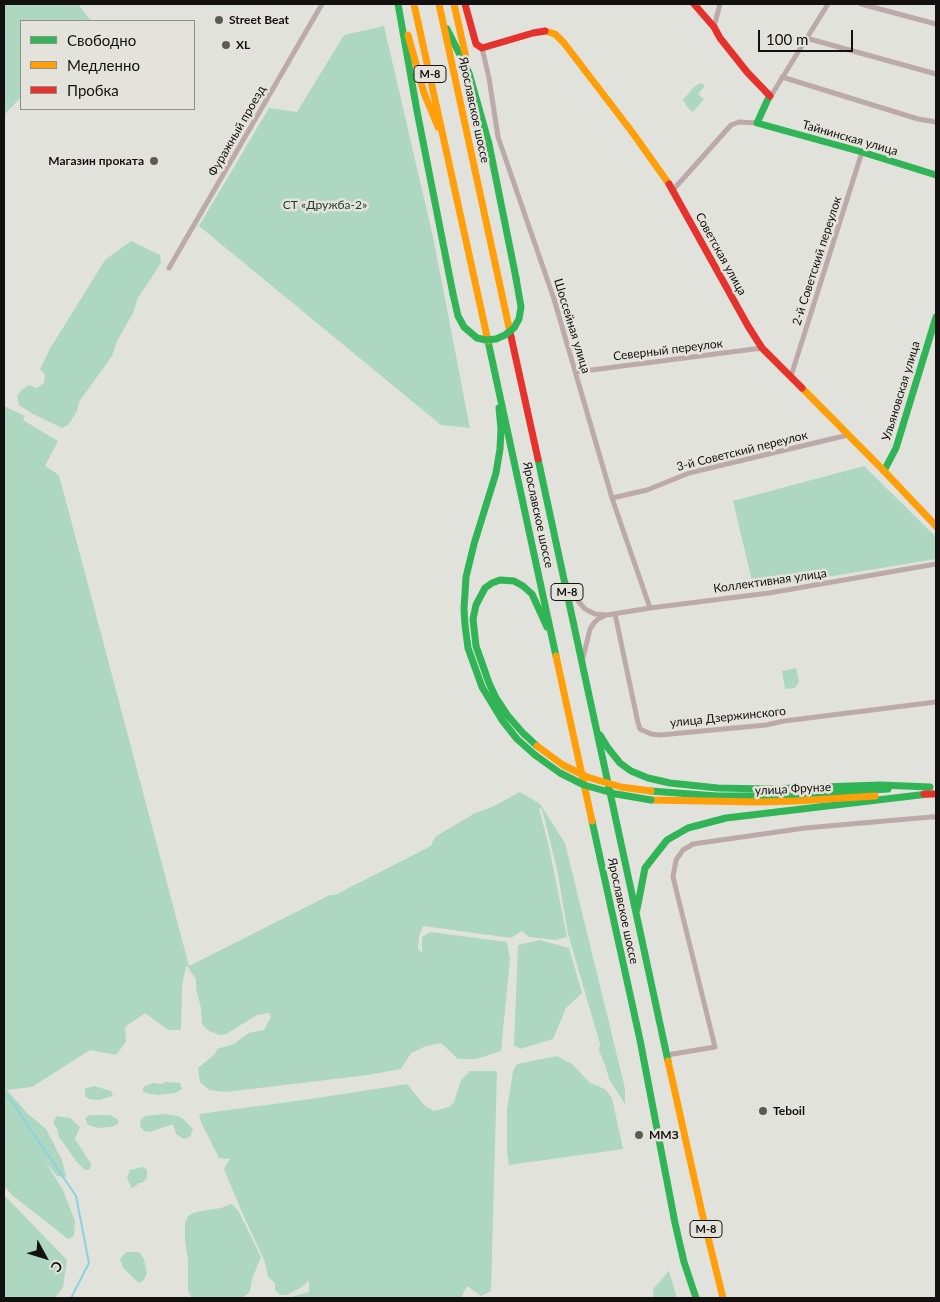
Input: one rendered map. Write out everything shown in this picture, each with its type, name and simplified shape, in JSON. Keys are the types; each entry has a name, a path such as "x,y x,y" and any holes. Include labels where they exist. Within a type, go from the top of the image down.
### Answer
{"main road":[{"path":"399,4 424,93 445,144"},
{"path":"399,4 417,112 458,316 470,333 477,338 496,340 514,328 519,319 521,307 489,144 469,72 454,4"},
{"name":"Ярославское шоссе","path":"414,4 640,1040 676,1229 696,1298"},
{"name":"Ярославское шоссе","path":"439,4 597,727 689,1160 723,1298"},
{"path":"465,4 476,44 482,48"},
{"path":"694,4 769,97 756,123"},
{"path":"444,24 469,72"},
{"name":"Советская улица","path":"482,48 545,31 554,34 564,43 632,132 673,190 762,348 936,526"},
{"name":"Тайнинская улица","path":"756,123 862,152 936,175"},
{"name":"Ульяновская улица","path":"884,471 896,448 936,317"},
{"name":"улица Фрунзе","path":"496,380 501,429 500,450 496,473 466,577 464,609 468,648 482,687 502,720 517,739 560,773 584,785 616,794 651,800 797,801 931,790"},
{"name":"улица Фрунзе","path":"556,649 532,594 523,586 514,581 500,580 485,588 476,605 473,619 476,646 496,698 508,716 537,746 563,765 587,777 621,787 717,796 781,796 931,790 936,794"},
{"path":"597,727 608,748 620,763 636,774 670,784 718,788 775,789 880,785 931,790"},
{"path":"636,912 645,868 650,859 667,840 688,828 726,818 931,790"}],"street":[{"name":"Фуражный проезд","path":"169,268 322,4"},
{"path":"714,27 720,4"},
{"path":"769,97 828,4"},
{"path":"861,4 936,24"},
{"path":"806,38 936,74"},
{"name":"Шоссейная улица","path":"482,48 498,137 554,299 612,498 650,608"},
{"path":"782,76 918,119 936,122"},
{"path":"673,190 731,125 738,122 756,123"},
{"name":"2-й Советский переулок","path":"791,376 862,152"},
{"name":"Северный переулок","path":"576,372 762,348"},
{"name":"3-й Советский переулок","path":"612,498 647,490 689,473 848,435"},
{"name":"Коллективная улица","path":"564,580 585,609 595,614 607,615 769,593 936,564"},
{"name":"улица Дзержинского","path":"615,614 638,723 640,729 651,734 660,735 766,725 784,721 936,702"},
{"path":"582,661 590,629 598,619 607,615"},
{"path":"667,1055 715,1047 673,877 676,860 683,850 693,844 805,828 936,817"}],"green space":[{"path":"4,4 78,4 90,20 20,20 20,98 4,115"},
{"name":"СТ «Дружба-2»","path":"384,26 433,237 470,428 441,425 199,226 269,108 297,112 344,35"},
{"path":"701,83 705,86 698,94 704,99 693,112 683,100 694,87"},
{"path":"131,241 160,255 161,263 138,298 133,313 117,341 112,356 79,402 77,411 69,424 62,428 19,405 17,396 29,385 37,388 44,383 45,375 40,369 51,347 105,260"},
{"path":"4,406 25,416 23,420 58,441 45,466 59,475 189,966 431,846 435,837 475,813 492,807 520,792 540,804 565,843 624,1084 625,1104 609,1079 599,1051 600,1044 568,934 557,869 542,809 539,808 567,937 556,940 529,937 522,931 511,938 423,926 419,936 418,949 422,953 422,937 430,932 507,942 510,959 501,1051 476,1059 458,1059 441,1043 426,1046 411,1053 401,1069 368,1075 226,1092 209,1090 200,1082 198,1068 215,1054 217,1049 234,1044 249,1033 264,1030 271,1017 269,1013 257,1015 226,1034 220,1035 209,1031 202,1024 196,979 186,966 182,986 181,1030 168,1030 145,1013 125,1027 126,1042 116,1055 90,1050 32,1087 7,1090 27,1113 46,1129 62,1160 66,1177 57,1176 45,1161 63,1190 75,1221 74,1236 68,1239 12,1195 4,1186"},
{"path":"864,466 936,537 936,559 754,589 733,501"},
{"path":"796,668 799,682 795,688 785,689 782,671"},
{"path":"540,940 569,948 582,993 566,1008 553,1039 520,1049 514,1045 518,945"},
{"path":"557,1056 572,1064 590,1083 605,1089 612,1098 623,1149 509,1165 507,1110 513,1071 517,1064"},
{"path":"470,1071 497,1071 491,1291 481,1296 467,1286 461,1298 288,1298 309,1292 309,1280 302,1287 287,1295 280,1295 275,1290 275,1283 268,1277 265,1262 224,1169 230,1158 219,1158 199,1114 407,1084 425,1106 434,1111 449,1107 454,1102 461,1080"},
{"path":"166,1082 180,1083 182,1089 175,1093 157,1095 146,1093 142,1090 145,1086 153,1083 161,1084"},
{"path":"94,1086 111,1091 113,1096 99,1100 89,1099 85,1096 85,1089"},
{"path":"165,1114 182,1118 193,1129 190,1137 184,1139 176,1134 173,1124 150,1132 144,1131 140,1126 141,1120 145,1116"},
{"path":"90,1115 111,1115 118,1120 118,1124 111,1127 98,1128 88,1125 85,1118"},
{"path":"57,1116 70,1118 80,1127 75,1139 91,1164 90,1169 85,1170 77,1162 59,1137 53,1122"},
{"path":"143,1167 147,1170 147,1178 132,1189 127,1178 130,1170"},
{"path":"4,1195 67,1260 63,1287 55,1298 4,1298"},
{"path":"231,1204 239,1212 261,1257 252,1279 250,1292 242,1298 192,1298 188,1291 185,1223 188,1216 196,1212 221,1208"},
{"path":"126,1252 139,1252 144,1259 147,1273 144,1280 139,1283 123,1268 120,1259"},
{"path":"669,1271 677,1298 654,1298 654,1288"}],"waterway":[{"path":"4,1094 10,1099 76,1196 89,1263 71,1298"}],"traffic: fast":[{"path":"398,4 453,294"},
{"path":"447,29 469,73 489,144 516,278"},
{"path":"768,99 757,123 936,175"},
{"path":"453,294 458,316 464,327 477,338 486,340 496,339 514,328 519,319 521,307 516,278"},
{"path":"884,471 896,448 936,317"},
{"path":"488,341 556,656"},
{"path":"499,408 500,449 496,473 466,577 465,625 468,648 482,687 502,720 517,739 535,755"},
{"path":"538,459 668,1061"},
{"path":"537,746 508,716 496,698 476,646 473,619 476,605 485,588 500,580 514,581 532,594 547,627"},
{"path":"600,735 620,763 631,771 648,778 670,783 718,788 766,789 880,785 930,787"},
{"path":"535,755 560,773 584,785 616,794 651,800"},
{"path":"651,791 717,796 781,796 888,789"},
{"path":"637,909 645,868 667,840 688,828 726,818 928,794"},
{"path":"592,821 640,1040 675,1223 684,1262 696,1298"}],"traffic: slow":[{"path":"414,4 488,341"},
{"path":"439,4 510,332"},
{"path":"454,4 467,62"},
{"path":"545,31 555,34 564,43 669,184"},
{"path":"408,35 424,93 438,127"},
{"path":"802,388 936,526"},
{"path":"556,656 592,821"},
{"path":"537,746 563,765 587,777 621,787 651,791"},
{"path":"651,800 759,802 875,796"},
{"path":"668,1061 723,1298"}],"traffic: jam":[{"path":"465,4 476,44 482,48 545,31"},
{"path":"694,4 714,27 720,38 747,72 770,96"},
{"path":"669,184 762,348 802,388"},
{"path":"510,332 538,459"},
{"path":"924,794 936,794"}],"place":[{"name":"Street Beat","path":"219,20"},
{"name":"XL","path":"226,45"},
{"name":"Магазин проката","path":"154,161"},
{"name":"Teboil","path":"763,1111"},
{"name":"ММЗ","path":"639,1135"}]}
